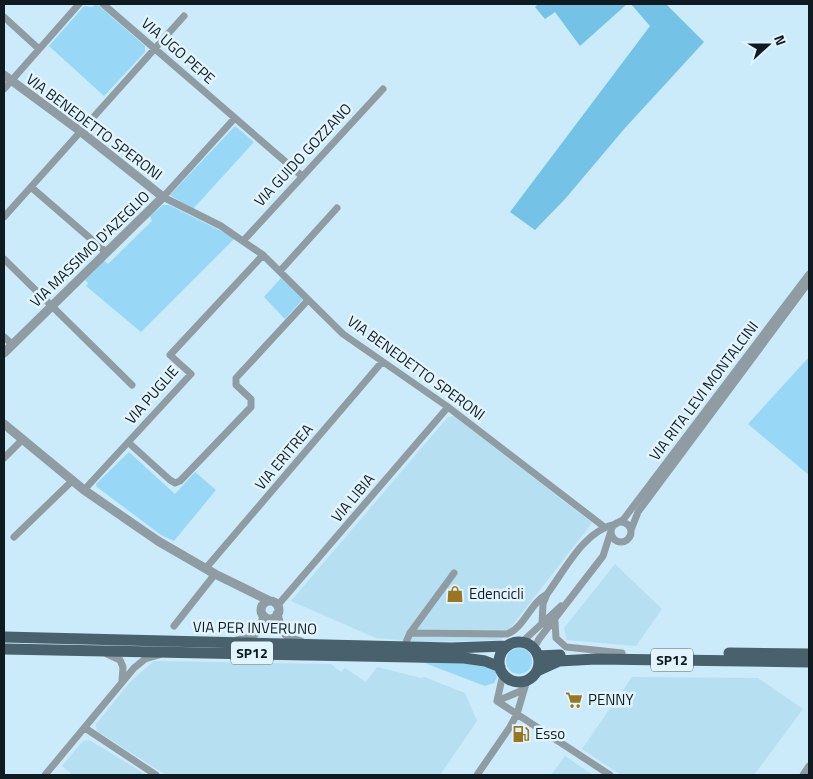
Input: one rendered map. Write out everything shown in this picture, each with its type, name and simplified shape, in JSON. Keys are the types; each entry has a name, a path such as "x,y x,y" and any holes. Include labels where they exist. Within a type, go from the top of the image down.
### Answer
{"main road":[{"name":"VIA PER INVERUNO","path":"4,637 404,647 460,648 506,646"},
{"path":"522,642 536,652 537,671 525,685 514,681 501,671 500,656 506,646 522,642"},
{"name":"VIA PER INVERUNO","path":"4,649 464,658 485,661 501,671"},
{"name":"SP12","path":"536,652 809,654"},
{"name":"SP12","path":"537,671 559,661 596,658 809,662"}],"street":[{"path":"4,89 7,78 39,49 79,4"},
{"name":"VIA UGO PEPE","path":"103,4 302,176"},
{"path":"4,217 184,16"},
{"path":"4,17 39,49"},
{"name":"VIA BENEDETTO SPERONI","path":"7,78 80,131 163,197 221,226 244,240 280,271 343,334 448,407 603,526"},
{"name":"VIA GUIDO GOZZANO","path":"244,240 383,89"},
{"name":"VIA MASSIMO D'AZEGLIO","path":"4,352 163,197 234,119"},
{"path":"31,186 106,252"},
{"path":"280,271 337,208"},
{"name":"VIA PUGLIE","path":"84,490 191,374 170,355 263,255"},
{"path":"4,259 50,307 132,384"},
{"name":"VIA RITA LEVI MONTALCINI","path":"617,523 623,520 809,274"},
{"name":"VIA RITA LEVI MONTALCINI","path":"631,530 638,512 809,282"},
{"path":"128,443 170,480 175,483 180,481 251,407 250,399 236,385 236,378 308,300"},
{"path":"4,337 12,344"},
{"name":"VIA ERITREA","path":"206,568 382,362"},
{"name":"VIA LIBIA","path":"275,607 448,407"},
{"path":"4,424 84,490 158,541 275,607 283,632 294,640 311,644"},
{"path":"4,458 22,440"},
{"path":"14,537 72,480"},
{"path":"603,556 611,531 617,523"},
{"path":"410,633 507,634 514,631 536,602 547,594 590,537 603,526 625,523 631,530 629,538 603,556 556,620 539,639 536,652"},
{"path":"611,531 615,540 624,542"},
{"path":"404,647 410,633 454,573"},
{"path":"174,626 215,574"},
{"path":"247,590 262,612 271,618 275,607"},
{"path":"542,621 547,594"},
{"path":"522,642 542,621 574,594"},
{"path":"224,643 254,635 259,630 264,603 275,607"},
{"path":"526,615 534,612 542,621"},
{"path":"556,620 554,628 556,638 566,647 622,653"},
{"path":"95,650 120,660 123,667 122,682"},
{"path":"45,775 122,682 145,660 157,656 190,652"},
{"path":"497,701 501,671"},
{"path":"497,701 525,685"},
{"path":"477,775 517,714 525,685"},
{"path":"497,701 610,775"},
{"path":"85,728 156,775"},
{"path":"802,775 809,766"}],"shaded area":[{"path":"97,4 145,46 145,52 104,96 49,46 84,6 92,7"},
{"path":"538,4 627,4 580,46 555,12 545,19 535,7"},
{"path":"631,4 666,4 704,42 625,128 565,199 535,230 510,212 650,26"},
{"path":"235,126 254,142 193,209 170,195"},
{"path":"163,205 169,205 235,238 141,332 86,286 88,283 85,280 104,261 108,264 152,221 150,216"},
{"path":"281,278 303,299 285,319 264,297"},
{"path":"809,357 809,475 748,424"},
{"path":"454,416 592,523 501,640 421,642 376,638 291,601 448,417"},
{"path":"129,452 175,494 195,472 216,490 174,541 161,535 97,487 96,484"},
{"path":"615,564 662,609 636,646 567,640 564,628"},
{"path":"519,648 529,651 532,661 529,671 519,674 509,671 506,661 509,651"},
{"path":"417,660 478,663 495,671 497,677 494,683 485,686"},
{"path":"154,661 331,664 341,672 345,668 366,682 377,667 421,678 424,677 465,693 477,721 440,775 166,775 97,731 96,724 131,681"},
{"path":"632,677 758,678 803,709 754,775 621,775 582,749"},
{"path":"89,740 143,774 73,775 62,766 83,741"},
{"path":"565,756 593,775 551,775"}],"place":[{"name":"Edencicli","path":"455,594"},
{"name":"PENNY","path":"574,700"},
{"name":"Esso","path":"521,734"}]}
